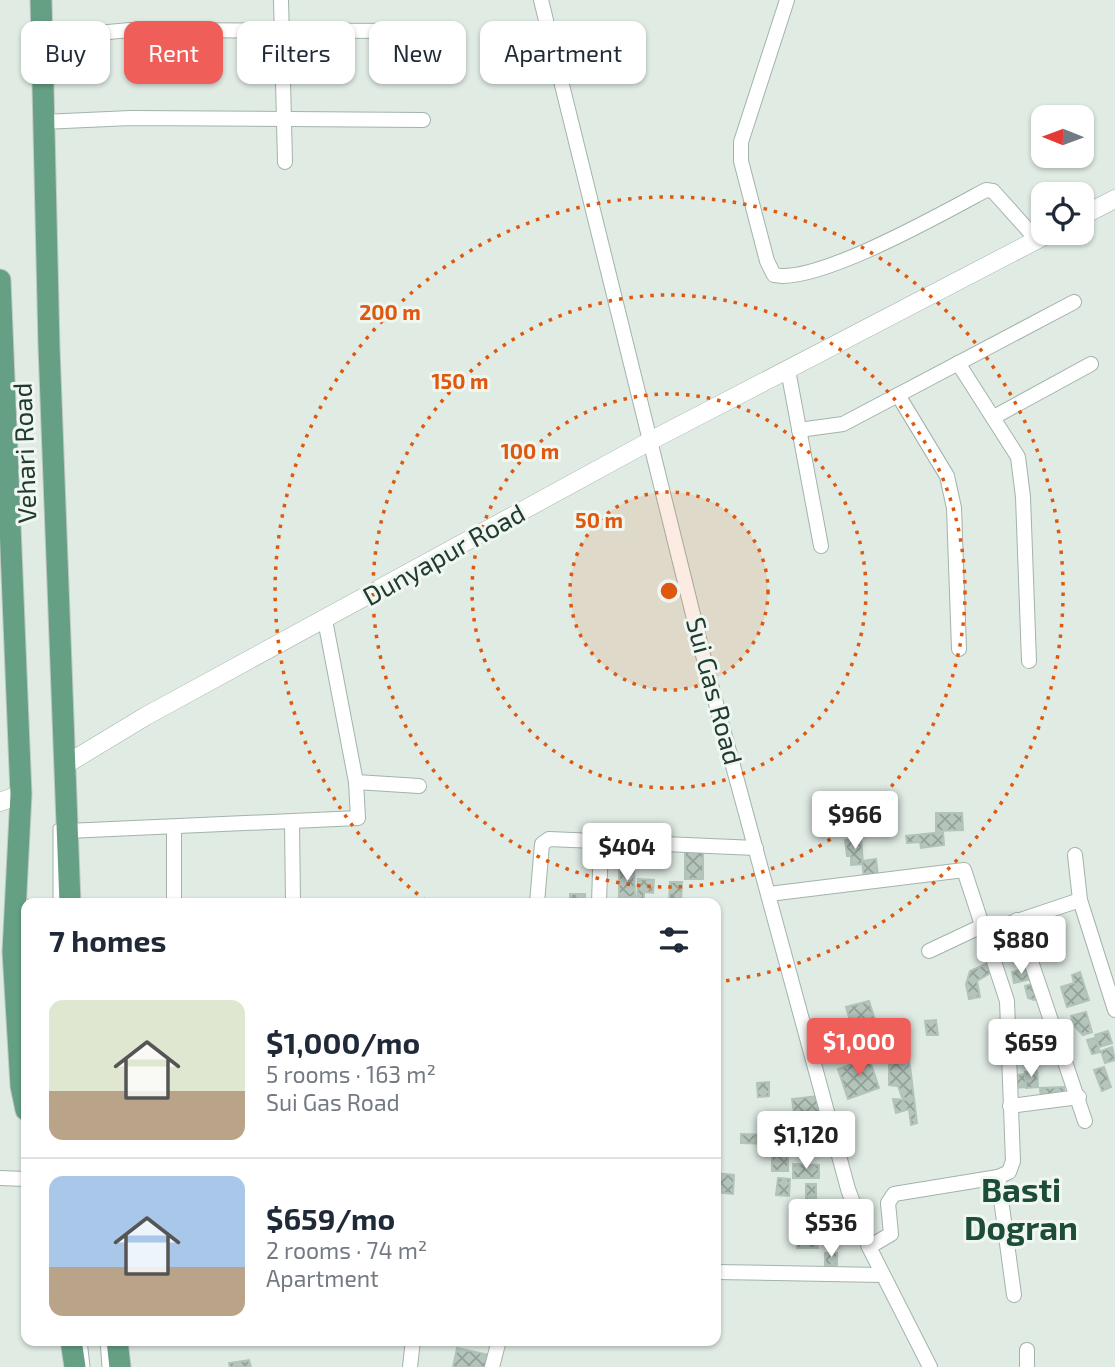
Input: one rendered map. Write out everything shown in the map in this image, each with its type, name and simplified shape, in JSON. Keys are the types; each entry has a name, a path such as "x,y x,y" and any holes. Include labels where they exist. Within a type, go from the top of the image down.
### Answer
{"main road":[{"name":"Vehari Road","path":"41,0 42,21"},
{"name":"Vehari Road","path":"42,84 70,898"},
{"name":"Vehari Road","path":"0,280 6,556 21,794 6,952 21,1086"},
{"path":"72,1346 75,1367"},
{"path":"118,1346 120,1367"}],"street":[{"path":"280,21 281,0"},
{"name":"Sui Gas Road","path":"541,0 652,440 704,659 848,1189 869,1247 930,1367"},
{"path":"787,0 741,142 741,161 767,261 774,275 783,277 839,263 911,230 986,190 993,191 1031,225"},
{"path":"110,32 237,31"},
{"path":"281,84 285,162"},
{"path":"42,122 423,120"},
{"path":"1094,210 1115,199"},
{"name":"Dunyapur Road","path":"65,765 146,716 652,440 1031,243"},
{"path":"799,430 843,424 1074,302"},
{"path":"958,363 1018,457 1023,497 1029,661"},
{"path":"994,417 1091,364"},
{"path":"788,370 821,546"},
{"path":"898,395 947,476 954,508 958,649"},
{"path":"67,831 358,818 356,782 324,620"},
{"path":"356,782 419,786"},
{"path":"0,802 21,794"},
{"path":"292,821 293,898"},
{"path":"174,827 174,898"},
{"path":"537,898 542,844 549,839 756,848"},
{"path":"599,898 601,841"},
{"path":"1074,855 1080,900 1115,1009"},
{"path":"769,894 964,870 1007,1001 1013,1161 1009,1172 998,1177 894,1194 888,1203 891,1234 869,1247"},
{"path":"929,951 983,929 1080,900"},
{"path":"1017,920 1085,1121"},
{"path":"1010,1105 1079,1097"},
{"path":"998,1177 1014,1295"},
{"path":"0,1178 21,1179"},
{"path":"721,1272 883,1275"},
{"path":"410,1367 412,1346"},
{"path":"492,1367 497,1346"},
{"path":"1027,1350 1027,1367"}],"lane":[{"path":"57,898 58,804 65,765"},
{"path":"21,794 27,813 27,862"},
{"path":"26,890 26,898"},
{"path":"84,1346 86,1367"},
{"path":"104,1346 106,1367"}],"building":[{"path":"936,813 962,813 963,830 936,831"},
{"path":"943,832 944,845 921,848 920,842 907,843 906,836"},
{"path":"861,838 863,864 851,865 851,856 847,856 845,840"},
{"path":"685,851 703,851 703,879 685,879"},
{"path":"876,859 878,876 864,878 862,861"},
{"path":"619,868 634,868 635,897 619,897"},
{"path":"638,879 654,880 653,893 644,892 644,898 637,898"},
{"path":"670,882 682,882 681,898 669,898"},
{"path":"570,894 585,894 585,898 570,898"},
{"path":"988,963 992,972 977,981 980,997 969,999 966,984 970,971"},
{"path":"1029,968 1031,979 1014,983 1012,972"},
{"path":"1080,972 1089,1000 1067,1007 1061,987 1074,983 1072,975"},
{"path":"1036,983 1039,999 1034,1000 1028,998 1025,986"},
{"path":"869,1001 885,1051 861,1058 846,1007"},
{"path":"1086,1012 1092,1032 1083,1035 1074,1026 1071,1016"},
{"path":"936,1020 938,1035 927,1035 925,1021"},
{"path":"1041,1022 1042,1026 1050,1024 1052,1035 1035,1039 1032,1024"},
{"path":"1108,1031 1112,1043 1099,1047 1095,1035"},
{"path":"1095,1038 1100,1052 1092,1054 1087,1040"},
{"path":"1036,1039 1039,1054 1030,1056 1027,1041"},
{"path":"1112,1047 1115,1060 1105,1063 1101,1051"},
{"path":"869,1058 879,1088 848,1099 838,1069"},
{"path":"909,1058 917,1123 911,1125 909,1109 896,1113 893,1099 908,1100 902,1097 898,1086 889,1085 889,1061"},
{"path":"1104,1067 1111,1087 1102,1091 1094,1070"},
{"path":"1037,1071 1038,1087 1026,1088 1025,1072"},
{"path":"1025,1074 1026,1087 1014,1088 1013,1075"},
{"path":"769,1082 769,1096 758,1097 757,1083"},
{"path":"1064,1087 1065,1099 1041,1100 1040,1088"},
{"path":"817,1096 821,1125 796,1128 792,1099"},
{"path":"741,1134 768,1135 768,1144 741,1143"},
{"path":"771,1137 786,1137 786,1148 772,1148"},
{"path":"772,1153 788,1153 788,1171 772,1171"},
{"path":"793,1164 819,1165 819,1178 793,1178"},
{"path":"721,1174 734,1175 733,1194 721,1193"},
{"path":"778,1178 790,1179 789,1196 776,1195"},
{"path":"806,1184 816,1184 816,1204 806,1204"},
{"path":"797,1234 814,1234 818,1248 797,1248"},
{"path":"825,1253 837,1253 837,1265 825,1265"},
{"path":"457,1348 489,1355 486,1367 453,1367"},
{"path":"249,1360 251,1367 230,1367 229,1363"}],"district":[{"name":"Basti Dogran","path":"1021,1209"}]}
